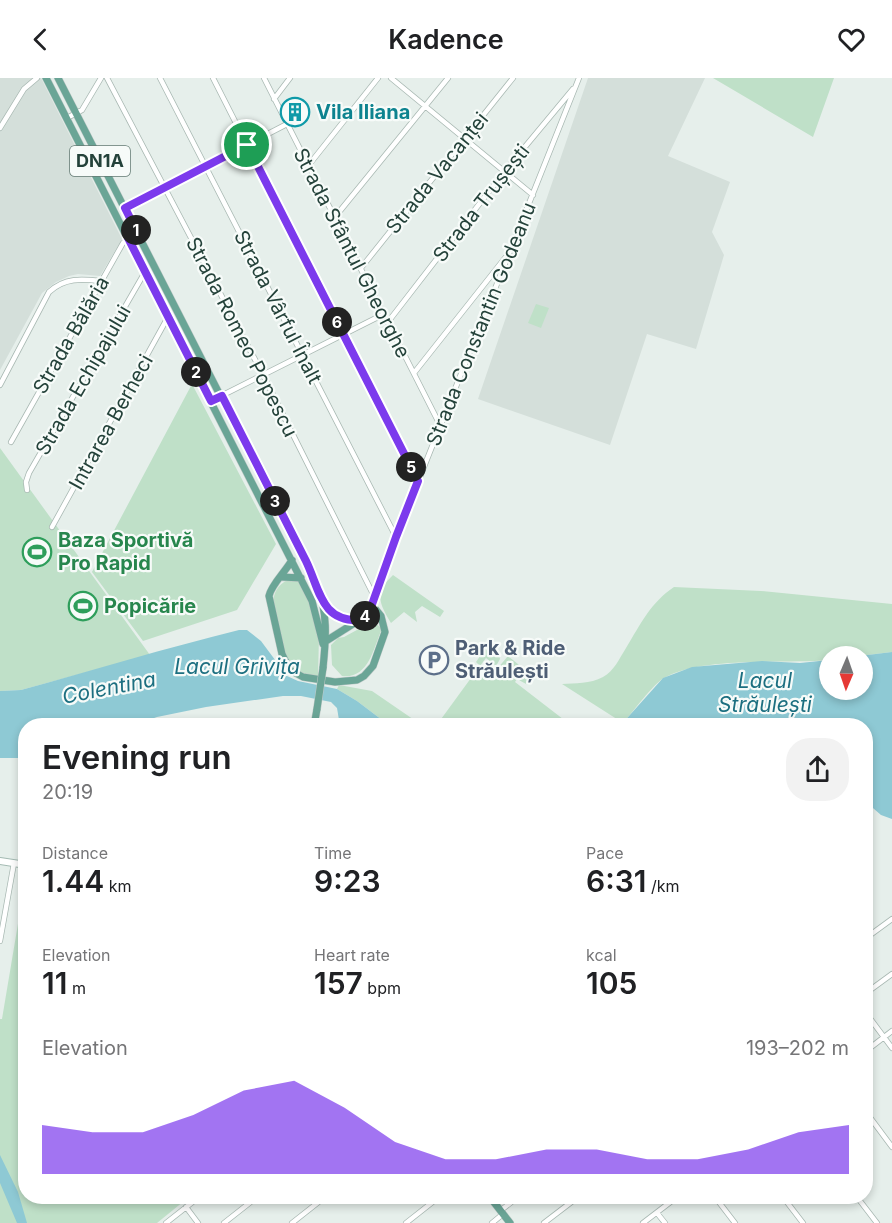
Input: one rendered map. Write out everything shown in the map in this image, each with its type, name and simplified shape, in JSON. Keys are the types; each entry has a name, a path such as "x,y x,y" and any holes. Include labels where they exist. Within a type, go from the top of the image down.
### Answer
{"main road":[{"name":"DN1A","path":"46,78 316,611 324,658 316,718"},
{"name":"DN1A","path":"58,78 306,561 323,605 326,641"},
{"path":"292,560 269,596 284,660 291,670 303,677 347,682 357,680 368,672 373,666 385,632 374,601"},
{"path":"282,577 301,578"},
{"path":"324,658 326,641 368,614 374,601"},
{"path":"323,605 344,620 360,620"},
{"path":"0,861 18,864"},
{"path":"496,1204 510,1223"}],"street":[{"path":"0,128 24,89 36,78"},
{"path":"67,118 82,110 101,78"},
{"name":"Strada Romeo Popescu","path":"107,78 263,376 374,601"},
{"name":"Strada Vârful Înalt","path":"160,78 396,537"},
{"path":"213,78 418,481"},
{"name":"Strada Sfântul Gheorghe","path":"264,78 441,427"},
{"path":"274,99 290,78"},
{"path":"308,166 378,78"},
{"path":"391,78 533,195"},
{"path":"335,218 448,78"},
{"name":"Strada Vacanței","path":"361,268 513,78"},
{"name":"Strada Constantin Godeanu","path":"374,601 396,537 579,78"},
{"name":"Strada Trușești","path":"388,322 504,172 576,86"},
{"path":"125,208 287,124"},
{"name":"Strada Bălăria","path":"10,442 123,243 137,232"},
{"path":"414,374 509,252"},
{"name":"Strada Echipajului","path":"27,490 26,482 29,473 145,272"},
{"path":"0,385 49,292 55,286 70,279 102,281"},
{"path":"211,401 384,314"},
{"name":"Intrarea Berheci","path":"52,527 168,317"},
{"path":"0,941 14,863"},
{"path":"873,933 892,919"},
{"path":"873,988 892,974"},
{"path":"873,1022 892,1048"},
{"path":"873,1046 892,1031"},
{"path":"873,1121 892,1147"},
{"path":"166,1223 190,1204"},
{"path":"224,1223 248,1204"},
{"path":"292,1223 316,1204"},
{"path":"406,1223 431,1204"},
{"path":"492,1223 511,1204"},
{"path":"544,1223 569,1204"},
{"path":"644,1223 668,1204"},
{"path":"720,1204 735,1223"},
{"path":"788,1204 803,1223"},
{"path":"862,1204 877,1223"},
{"path":"186,1207 198,1223"},
{"path":"657,1213 665,1223"}],"shaded area":[{"path":"0,78 41,78 122,239 100,276 78,274 69,276 56,282 42,293 0,370"},
{"path":"588,78 705,78 668,156 730,182 712,232 724,255 696,349 647,334 610,445 478,399"}],"green space":[{"path":"713,78 834,78 813,137"},
{"path":"536,304 549,308 541,328 528,323"},
{"path":"192,384 276,544 237,610 143,641 92,572"},
{"name":"Baza Sportivă Pro Rapid","path":"0,448 150,655 21,690 0,691"},
{"path":"393,575 444,611 440,617 422,606 415,612 417,622 404,612 391,623 380,598 383,587"},
{"path":"288,580 298,581 306,592 319,636 318,677 296,671 285,655 273,600 279,586"},
{"path":"674,587 761,591 892,604 892,652 873,654 873,646 819,646 819,661 744,662 699,666 680,671 659,681 627,718 615,718 562,684 588,682 607,674 659,600"},
{"path":"373,621 381,631 368,662 358,673 342,676 332,665 331,645 338,638"},
{"path":"485,649 494,656 498,651 500,659 496,666 486,658 480,666 476,662"},
{"path":"508,656 529,673 530,684 517,679 515,682 562,718 442,718 471,678 497,669"},
{"path":"339,685 372,691 411,718 379,718 337,689"},
{"path":"18,924 18,1204 180,1204 157,1223 0,1223 0,1019 2,1019"}],"water":[{"name":"Lacul Grivița","path":"239,630 247,630 261,641 287,676 298,681 337,689 379,718 339,718 337,708 331,702 301,696 283,696 206,707 154,718 18,718 18,758 0,758 0,691 21,690"},
{"name":"Lacul Străulești","path":"892,652 892,819 881,815 873,808 873,718 627,718 663,678 692,667 762,661 800,663 819,661 819,700 873,700 873,654"},
{"path":"0,1155 18,1192 18,1204 21,1204 27,1223 17,1223 0,1183"}],"place":[{"name":"Vila Iliana","path":"295,112"},
{"name":"Baza Sportivă Pro Rapid","path":"37,552"},
{"name":"Popicărie","path":"83,606"},
{"name":"Park & Ride Străulești","path":"434,660"}],"route":[{"path":"247,145 418,481 370,610 360,620 344,620 323,605 306,561 222,396 211,401 128,238 137,232 125,208 247,145"}],"water label":[{"name":"Colentina","path":"109,688"}]}
